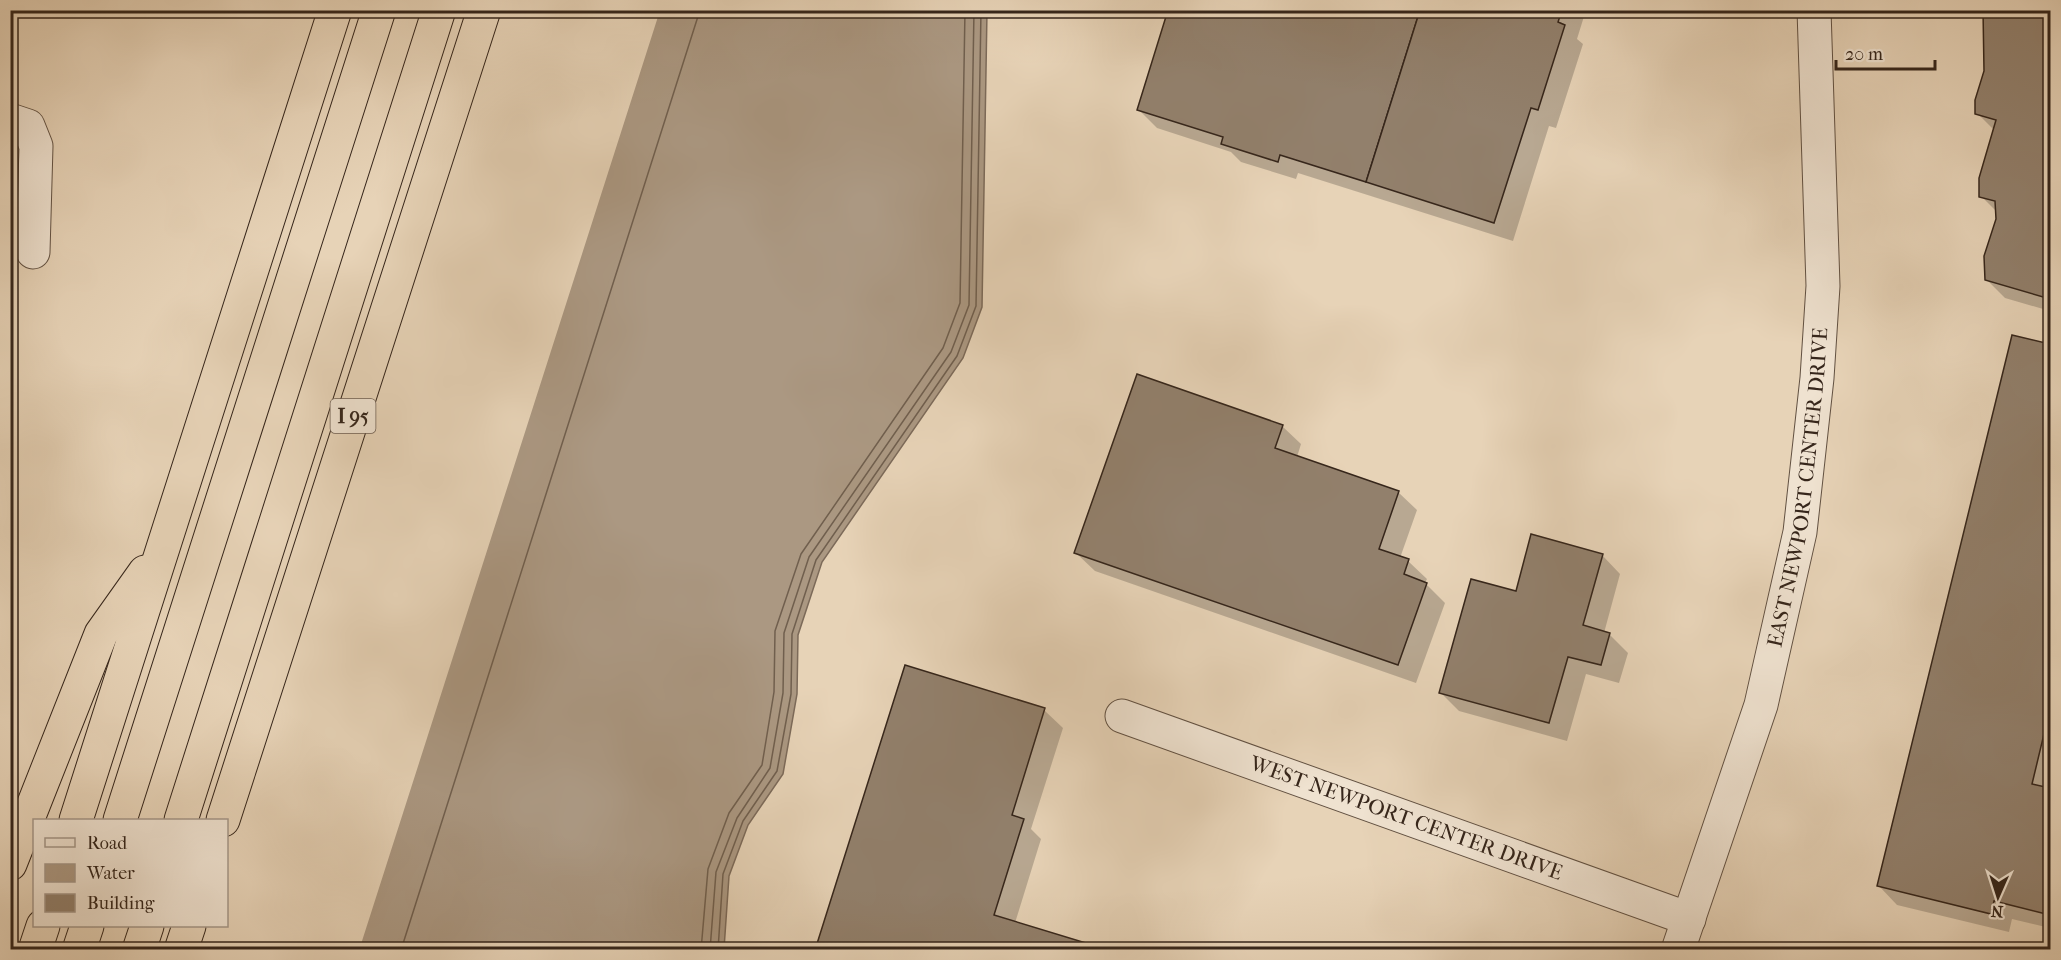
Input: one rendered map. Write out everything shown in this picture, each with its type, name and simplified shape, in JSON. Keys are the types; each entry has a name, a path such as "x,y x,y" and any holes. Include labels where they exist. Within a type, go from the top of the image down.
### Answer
{"highway":[{"path":"76,819 335,10"},
{"path":"120,819 379,10"},
{"path":"181,819 439,10"},
{"name":"I 95","path":"222,819 484,10"},
{"path":"10,864 101,634 164,546"},
{"path":"35,950 43,927"},
{"path":"79,950 87,927"},
{"path":"139,950 147,927"},
{"path":"181,950 189,927"}],"street":[{"name":"EAST NEWPORT CENTER DRIVE","path":"1683,934 1761,705 1800,532 1817,378 1823,286 1814,10"},
{"path":"10,120 28,126 36,146 33,252"},
{"name":"WEST NEWPORT CENTER DRIVE","path":"1122,716 1683,934"}],"water":[{"path":"678,11 987,11 982,307 963,358 822,562 798,635 797,694 783,774 748,825 729,876 724,949 377,949"}],"building":[{"path":"1168,10 1420,10 1366,182 1280,155 1278,162 1221,144 1223,137 1137,110"},
{"path":"1420,10 1562,10 1558,22 1565,25 1538,110 1531,108 1494,223 1366,182"},
{"path":"1983,10 2050,10 2050,299 1985,280 1984,256 1996,219 1995,201 1979,197 1979,178 1996,120 1975,114 1975,100 1984,71"},
{"path":"2012,335 2050,344 2050,709 2032,784 2050,788 2050,915 1994,901 1991,914 1877,886"},
{"path":"1137,374 1283,425 1275,448 1399,491 1379,549 1409,559 1404,574 1427,583 1398,665 1074,553"},
{"path":"1531,534 1603,554 1583,625 1610,633 1601,665 1568,657 1549,723 1439,693 1471,579 1516,591"},
{"path":"905,665 1045,708 1012,815 1024,819 994,915 1099,947 1098,950 815,950"}],"waterway":[{"path":"377,950 678,10"}]}
